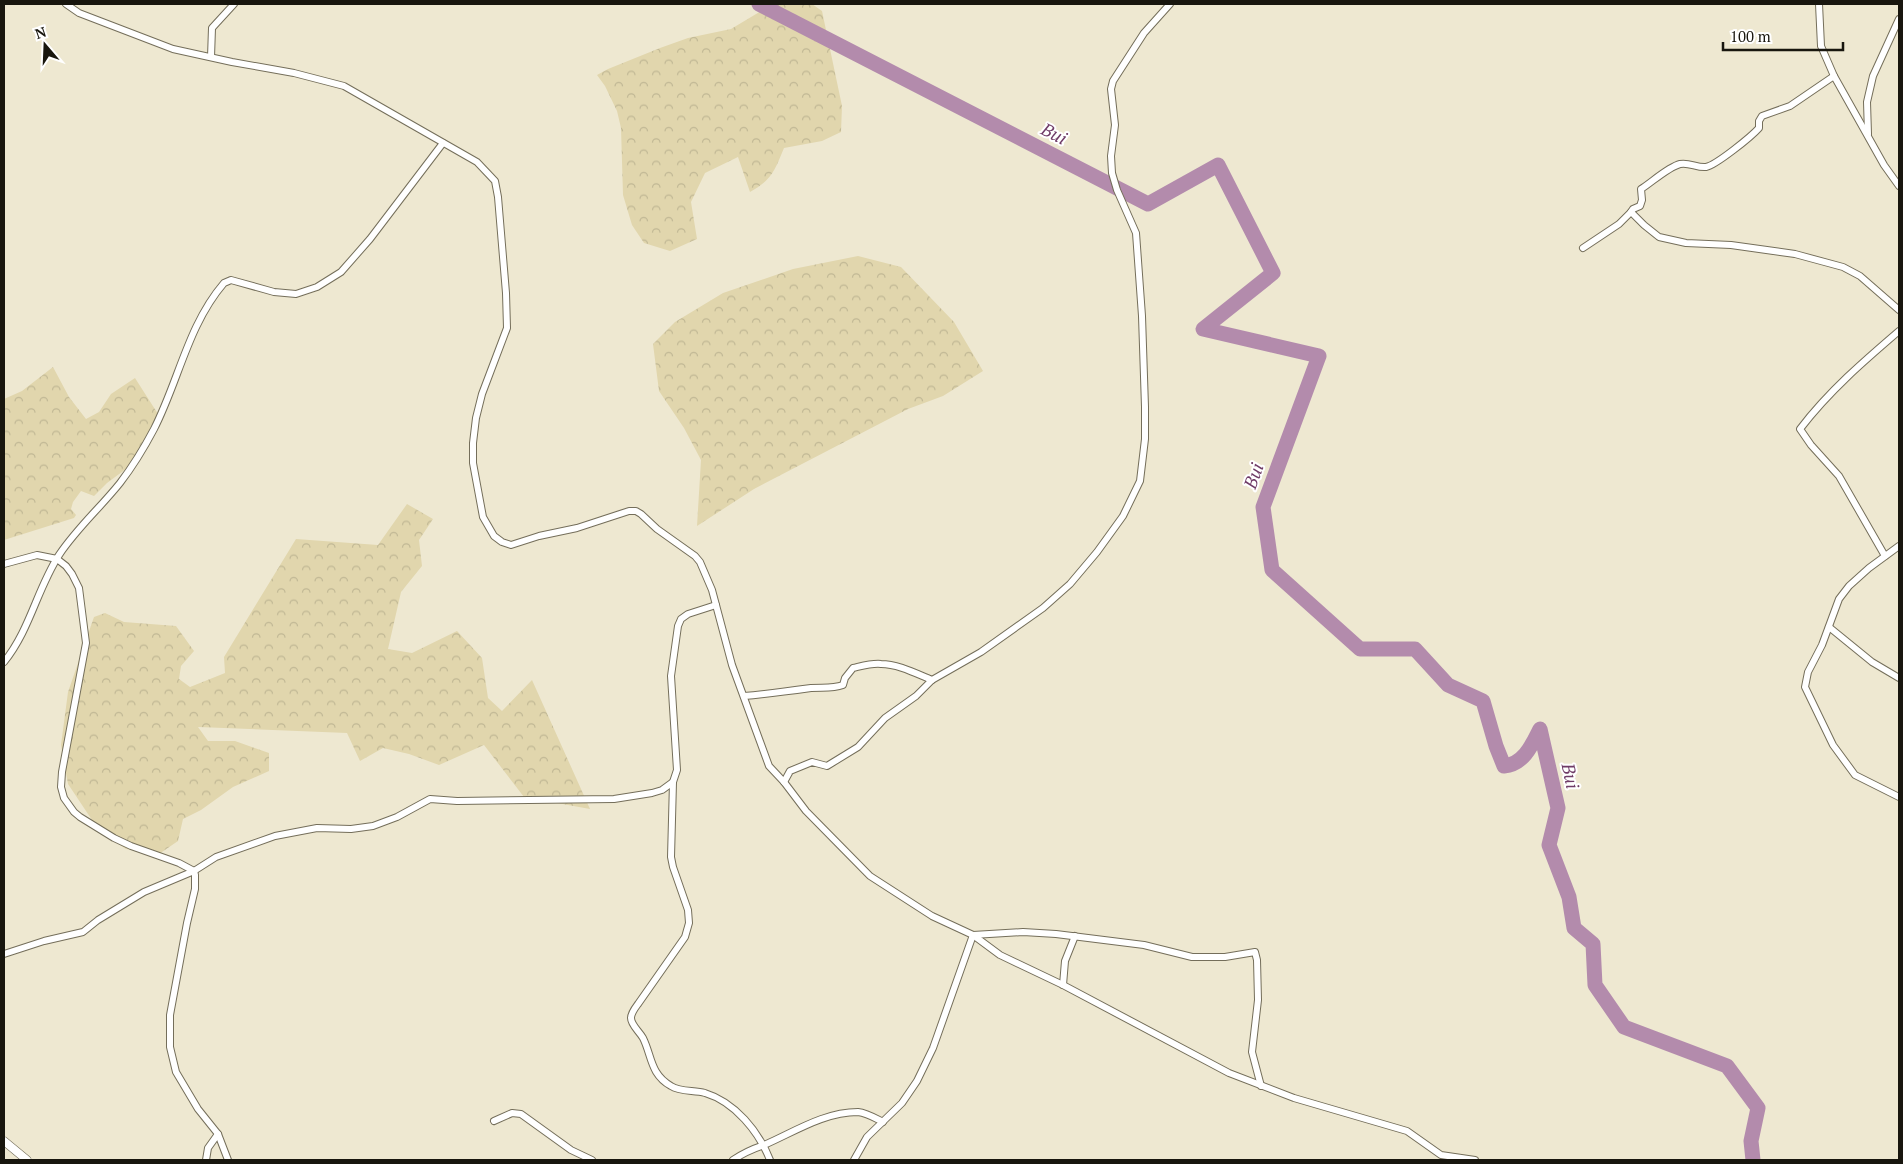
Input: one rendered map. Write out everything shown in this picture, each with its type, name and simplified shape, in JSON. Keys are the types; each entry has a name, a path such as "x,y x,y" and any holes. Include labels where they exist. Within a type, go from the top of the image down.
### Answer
{"street":[{"path":"66,4 80,13 172,48 294,73 344,86 477,162 495,181 506,293 507,328 482,394 476,418 473,443 473,463 480,506 488,528 502,542 511,545 539,536 577,528 630,511 636,511 697,559 705,572 732,665 753,727 769,766 806,811 870,876 932,916 973,935 1000,955 1063,985 1229,1073 1312,1104 1407,1131 1441,1155 1475,1160"},
{"path":"211,57 212,28 234,4"},
{"path":"784,782 790,771 812,762 827,766 858,747 885,718 916,696 932,680 982,652 1043,608 1070,584 1097,552 1123,516 1140,481 1145,407 1142,316 1136,233 1117,190 1112,173 1111,156 1115,125 1111,89 1112,81 1144,33 1170,4"},
{"path":"1819,4 1821,46 1834,76 1884,165 1899,186"},
{"path":"1874,147 1868,135 1867,102 1874,76 1899,19"},
{"path":"1583,248 1619,224 1633,209 1640,206 1642,200 1641,190 1675,166 1686,163 1705,167 1716,163 1752,136 1759,128 1759,121 1762,116 1790,106 1834,76"},
{"path":"4,662 28,624 57,559 80,526 120,483 146,445 170,395 197,324 224,282 231,280 274,292 296,294 317,287 341,272 370,239 443,143"},
{"path":"1631,212 1659,237 1686,243 1731,245 1795,254 1843,267 1860,276 1899,310"},
{"path":"1885,556 1839,476 1810,445 1800,429 1819,404 1860,364 1899,331"},
{"path":"1899,546 1868,568 1849,586 1839,599 1805,680 1806,693 1833,746 1855,775 1899,797"},
{"path":"4,564 37,555 57,559 66,566 79,588 86,643 62,772 61,787 64,798 74,812 114,838 131,846 171,859 194,870"},
{"path":"716,605 688,614 681,619 678,626 671,676 677,770 673,782 671,857 688,910 689,923 685,937 632,1013 631,1019 646,1046 650,1063 664,1081 677,1089 711,1095 727,1105 745,1120 764,1144 770,1160"},
{"path":"1828,627 1872,662 1899,678"},
{"path":"744,696 814,688 835,688 843,685 845,678 853,668 876,664 901,668 932,680"},
{"path":"4,954 83,932 127,901 177,876 194,870 216,857 274,836 317,828 351,829 373,826 430,799 614,799 657,792 673,782"},
{"path":"194,870 195,889 170,1015 170,1048 176,1072 186,1090 218,1134 228,1160"},
{"path":"973,935 1023,932 1075,936 1144,945 1192,957 1225,957 1255,952 1258,970 1258,1000 1252,1052 1261,1086"},
{"path":"854,1160 867,1137 909,1095 917,1081 933,1048 973,935"},
{"path":"1063,985 1065,961 1075,936"},
{"path":"733,1160 745,1151 797,1128 833,1116 858,1112 865,1113 883,1122"},
{"path":"494,1121 512,1113 521,1114 571,1150 592,1160"},
{"path":"206,1160 208,1148 218,1134"},
{"path":"4,1141 27,1160"}],"green space":[{"path":"773,4 812,4 822,11 842,106 841,132 822,141 784,148 772,174 750,192 738,157 705,173 691,202 697,239 670,251 644,243 632,225 623,195 621,128 617,111 605,86 597,75 688,38 731,29"},
{"path":"858,256 901,267 954,322 983,371 943,396 908,409 754,489 697,526 701,460 684,428 659,391 653,344 675,322 723,293 793,269"},
{"path":"53,367 69,397 86,419 99,412 111,394 135,378 158,414 130,466 107,483 94,496 81,491 73,502 71,509 76,515 74,518 4,540 4,399 22,391"},
{"path":"407,504 433,519 419,540 422,566 401,592 388,649 412,653 457,631 482,658 488,698 502,711 532,680 590,809 524,797 484,745 439,765 409,754 383,748 360,761 347,733 198,727 208,741 235,741 269,753 269,771 233,787 201,810 183,819 178,841 159,854 126,849 100,832 68,784 61,745 68,692 94,617 105,613 124,622 176,626 194,651 181,666 179,679 190,687 225,673 224,657 296,539 378,545"}],"waterway":[{"name":"Bui","path":"759,4 1148,204 1218,165 1273,273 1203,329 1319,356 1263,507 1272,570 1360,649 1415,649 1448,685 1483,701 1504,766 1517,762 1522,758 1540,729 1558,808 1549,845 1569,897 1574,928 1593,944 1595,985 1624,1027 1727,1066 1758,1108 1751,1141 1753,1160"}]}
